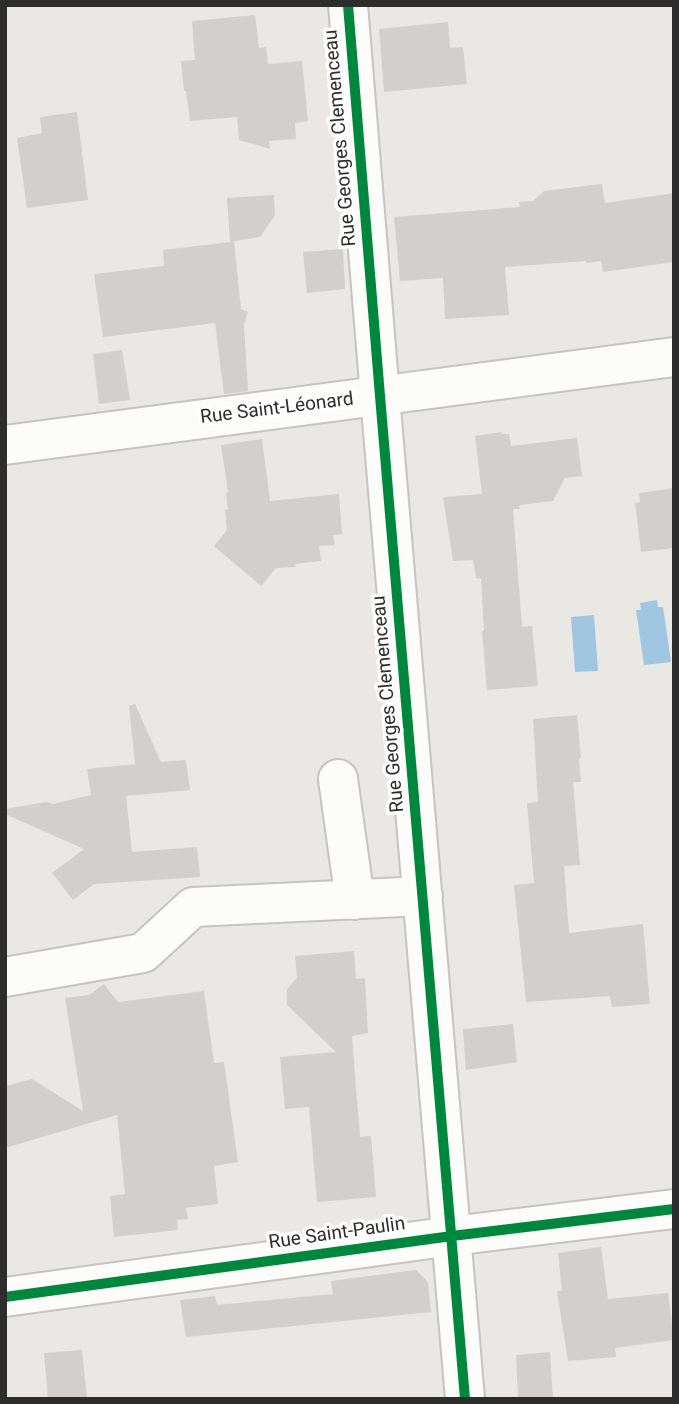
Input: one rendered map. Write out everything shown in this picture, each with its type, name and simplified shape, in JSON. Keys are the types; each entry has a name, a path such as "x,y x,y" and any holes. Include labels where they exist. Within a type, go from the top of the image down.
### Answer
{"street":[{"name":"Rue Georges Clemenceau","path":"348,5 465,1399"},
{"name":"Rue Saint-Léonard","path":"5,445 674,357"},
{"path":"338,779 355,900"},
{"path":"5,977 143,953 193,907 423,896"},
{"name":"Rue Saint-Paulin","path":"5,1297 452,1236 674,1209"}],"water":[{"path":"657,600 658,607 663,607 671,662 644,665 636,610 641,610 640,603"},
{"path":"594,615 598,671 575,672 571,617"}],"building":[{"path":"255,15 259,48 266,47 268,64 302,61 308,121 295,123 296,139 269,141 270,149 239,140 237,117 190,121 184,91 181,61 195,60 192,21"},
{"path":"448,22 450,48 463,47 467,84 384,92 379,29"},
{"path":"77,112 88,200 27,208 17,138 42,133 40,117"},
{"path":"602,184 605,203 674,193 674,262 603,272 601,261 505,267 509,315 445,319 443,278 400,281 394,217 520,207 519,202 533,201 544,191"},
{"path":"274,195 275,215 260,237 234,241 241,309 248,312 244,325 248,391 224,394 215,323 103,337 94,274 164,266 163,250 230,242 227,198"},
{"path":"343,249 345,289 307,293 303,252"},
{"path":"122,350 130,400 99,404 93,354"},
{"path":"501,432 509,434 511,446 577,438 582,476 565,478 553,501 519,505 520,509 513,509 522,627 532,626 538,686 487,690 481,579 476,578 473,560 453,561 443,497 482,494 475,436"},
{"path":"262,439 270,501 339,494 342,534 333,535 335,545 319,546 321,561 276,568 261,586 214,546 227,530 225,510 228,509 228,492 221,445"},
{"path":"674,488 674,548 641,552 635,503 640,502 639,493"},
{"path":"135,704 161,762 186,760 190,790 126,796 132,852 197,847 200,877 94,884 73,900 52,873 84,849 5,814 5,809 46,802 53,804 91,795 87,769 135,764 129,706"},
{"path":"577,715 581,782 573,782 580,865 564,866 569,933 643,924 650,1004 612,1007 610,996 526,1002 514,885 534,883 527,803 538,802 533,719"},
{"path":"354,951 356,979 365,978 368,1033 352,1036 360,1137 371,1136 376,1197 317,1202 309,1107 285,1109 280,1057 336,1052 287,1005 287,990 297,977 295,956"},
{"path":"104,984 118,1002 204,991 214,1063 224,1062 238,1162 214,1166 218,1204 186,1208 188,1219 177,1220 178,1230 114,1237 110,1196 125,1194 117,1115 5,1148 5,1086 32,1079 83,1111 65,998 89,995"},
{"path":"513,1024 517,1062 466,1070 463,1029"},
{"path":"601,1247 608,1299 668,1293 674,1340 615,1348 616,1357 568,1361 557,1291 562,1291 558,1253"},
{"path":"416,1270 428,1282 431,1312 186,1337 180,1300 215,1296 217,1305 333,1294 331,1281"},
{"path":"82,1350 87,1399 48,1399 44,1353"},
{"path":"550,1352 553,1399 518,1399 516,1355"}],"cycle path":[{"path":"348,5 465,1399"},
{"path":"5,1297 452,1236 674,1209"}]}
